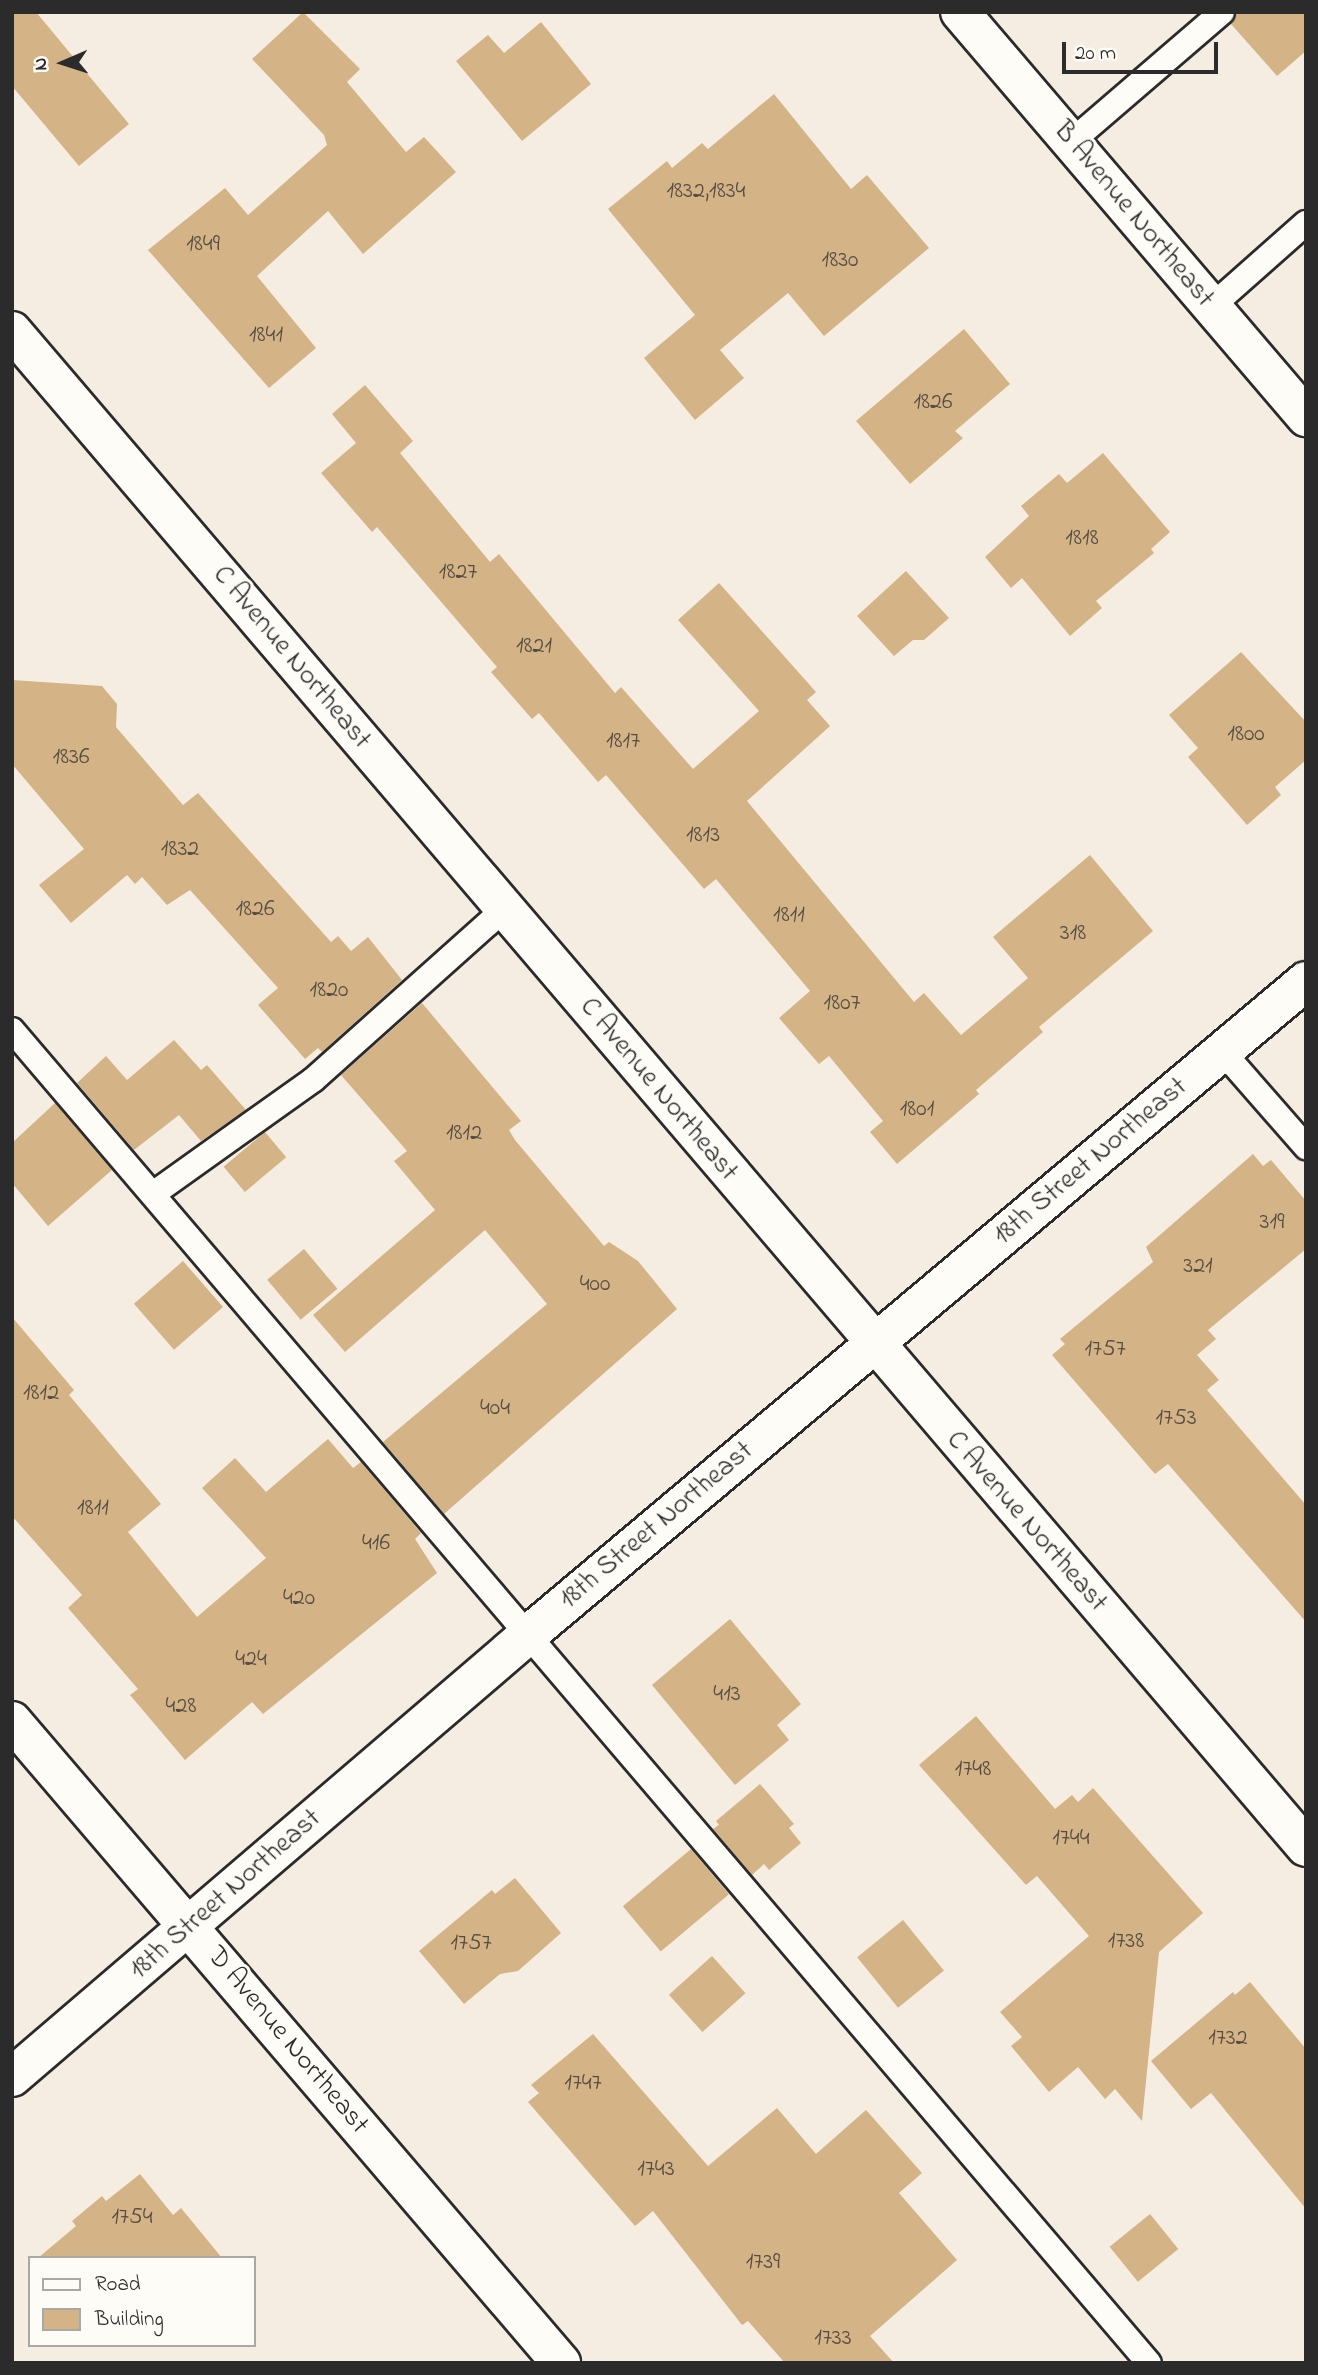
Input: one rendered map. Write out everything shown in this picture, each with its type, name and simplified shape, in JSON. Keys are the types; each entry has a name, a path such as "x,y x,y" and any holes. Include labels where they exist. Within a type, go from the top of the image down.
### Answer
{"street":[{"name":"B Avenue Northeast","path":"960,12 1306,417"},
{"name":"C Avenue Northeast","path":"12,331 1306,1847"},
{"name":"18th Street Northeast","path":"12,2077 190,1927 528,1634 1306,981"},
{"name":"D Avenue Northeast","path":"12,1721 561,2363"}],"lane":[{"path":"1071,142 1222,12"},
{"path":"1211,307 1306,223"},
{"path":"153,1194 313,1080 503,909"},
{"path":"12,1030 1149,2363"},
{"path":"1223,1051 1306,1147"}],"building":[{"path":"12,12 36,12 129,124 79,166 12,86"},
{"path":"303,12 360,69 347,82 406,152 424,137 456,172 363,254 328,211 257,276 316,348 269,388 148,250 225,188 248,215 327,145 324,135 252,59"},
{"path":"1236,12 1306,12 1306,51 1277,76 1231,24"},
{"path":"541,22 591,84 522,141 456,61 488,35 504,53"},
{"path":"774,94 851,189 867,175 929,248 824,336 788,293 720,350 744,378 695,420 644,358 695,315 608,209 667,161 672,168 702,143 708,149"},
{"path":"964,329 1010,384 955,431 963,438 910,484 856,421"},
{"path":"365,385 413,441 400,453 490,562 499,554 615,693 621,687 693,769 759,711 678,620 719,583 816,692 807,700 830,726 747,801 914,1002 924,993 961,1035 1028,978 993,937 1090,855 1153,931 1039,1027 1043,1032 976,1090 979,1094 897,1164 870,1132 883,1121 829,1056 819,1064 779,1018 810,991 716,879 704,889 606,775 598,782 539,713 532,719 491,672 497,667 377,527 372,532 321,473 356,443 332,414"},
{"path":"1103,453 1170,532 1151,549 1154,553 1096,601 1102,608 1070,636 1022,578 1011,588 985,557 1029,516 1021,506 1059,474 1067,483"},
{"path":"906,571 949,618 924,640 913,640 894,656 857,616"},
{"path":"1241,652 1306,722 1306,760 1275,787 1281,795 1247,825 1188,757 1198,748 1169,715"},
{"path":"12,680 102,686 117,704 116,727 183,805 198,793 331,942 338,936 351,951 368,937 402,980 322,1052 318,1048 305,1059 258,1005 278,988 190,890 167,905 142,877 135,884 127,875 71,923 39,885 84,849 12,764"},
{"path":"422,1003 521,1121 509,1130 515,1140 604,1246 609,1242 638,1261 677,1309 444,1514 383,1442 547,1304 485,1230 345,1352 313,1315 435,1210 394,1161 407,1151 341,1075"},
{"path":"174,1040 201,1070 207,1065 246,1110 201,1141 179,1115 134,1150 77,1083 106,1056 127,1080"},
{"path":"55,1103 112,1170 48,1226 12,1183 12,1143"},
{"path":"265,1132 286,1157 245,1192 224,1167"},
{"path":"1253,1154 1263,1166 1271,1160 1306,1201 1306,1249 1208,1330 1216,1339 1197,1355 1219,1380 1207,1390 1306,1505 1306,1622 1168,1464 1155,1474 1052,1355 1065,1344 1060,1339 1153,1262 1146,1247"},
{"path":"304,1249 337,1289 301,1320 267,1280"},
{"path":"183,1261 223,1307 174,1350 134,1304"},
{"path":"12,1317 74,1390 69,1395 161,1504 128,1532 197,1617 266,1558 202,1488 235,1458 266,1492 328,1439 353,1468 361,1462 421,1533 415,1539 437,1573 263,1714 252,1702 185,1760 130,1695 138,1689 68,1608 82,1595 12,1516"},
{"path":"730,1619 801,1704 777,1725 789,1740 735,1785 652,1685"},
{"path":"976,1716 1055,1809 1072,1795 1078,1802 1093,1788 1203,1913 1159,1952 1142,2121 1115,2089 1105,2099 1078,2067 1049,2092 1011,2046 1022,2037 1000,2012 1089,1936 1037,1876 1026,1885 919,1765"},
{"path":"760,1784 794,1824 789,1828 801,1843 769,1870 764,1864 752,1875 713,1829 719,1825 716,1821"},
{"path":"691,1849 729,1894 661,1951 623,1906"},
{"path":"515,1878 561,1933 518,1971 500,1974 464,2004 419,1951 492,1890 495,1894"},
{"path":"903,1920 944,1971 898,2008 857,1957"},
{"path":"712,1956 745,1993 702,2032 669,1995"},
{"path":"1250,1982 1306,2049 1306,2209 1211,2093 1191,2109 1151,2061 1233,1992 1235,1995"},
{"path":"593,2034 708,2166 777,2108 816,2154 866,2110 922,2173 899,2193 957,2260 870,2336 894,2363 785,2363 748,2321 742,2325 653,2211 635,2226 528,2102 539,2093 531,2085"},
{"path":"140,2174 173,2215 181,2208 220,2256 40,2256 76,2226 72,2221 102,2196 106,2201"},
{"path":"1150,2214 1178,2249 1138,2282 1110,2247"}]}
